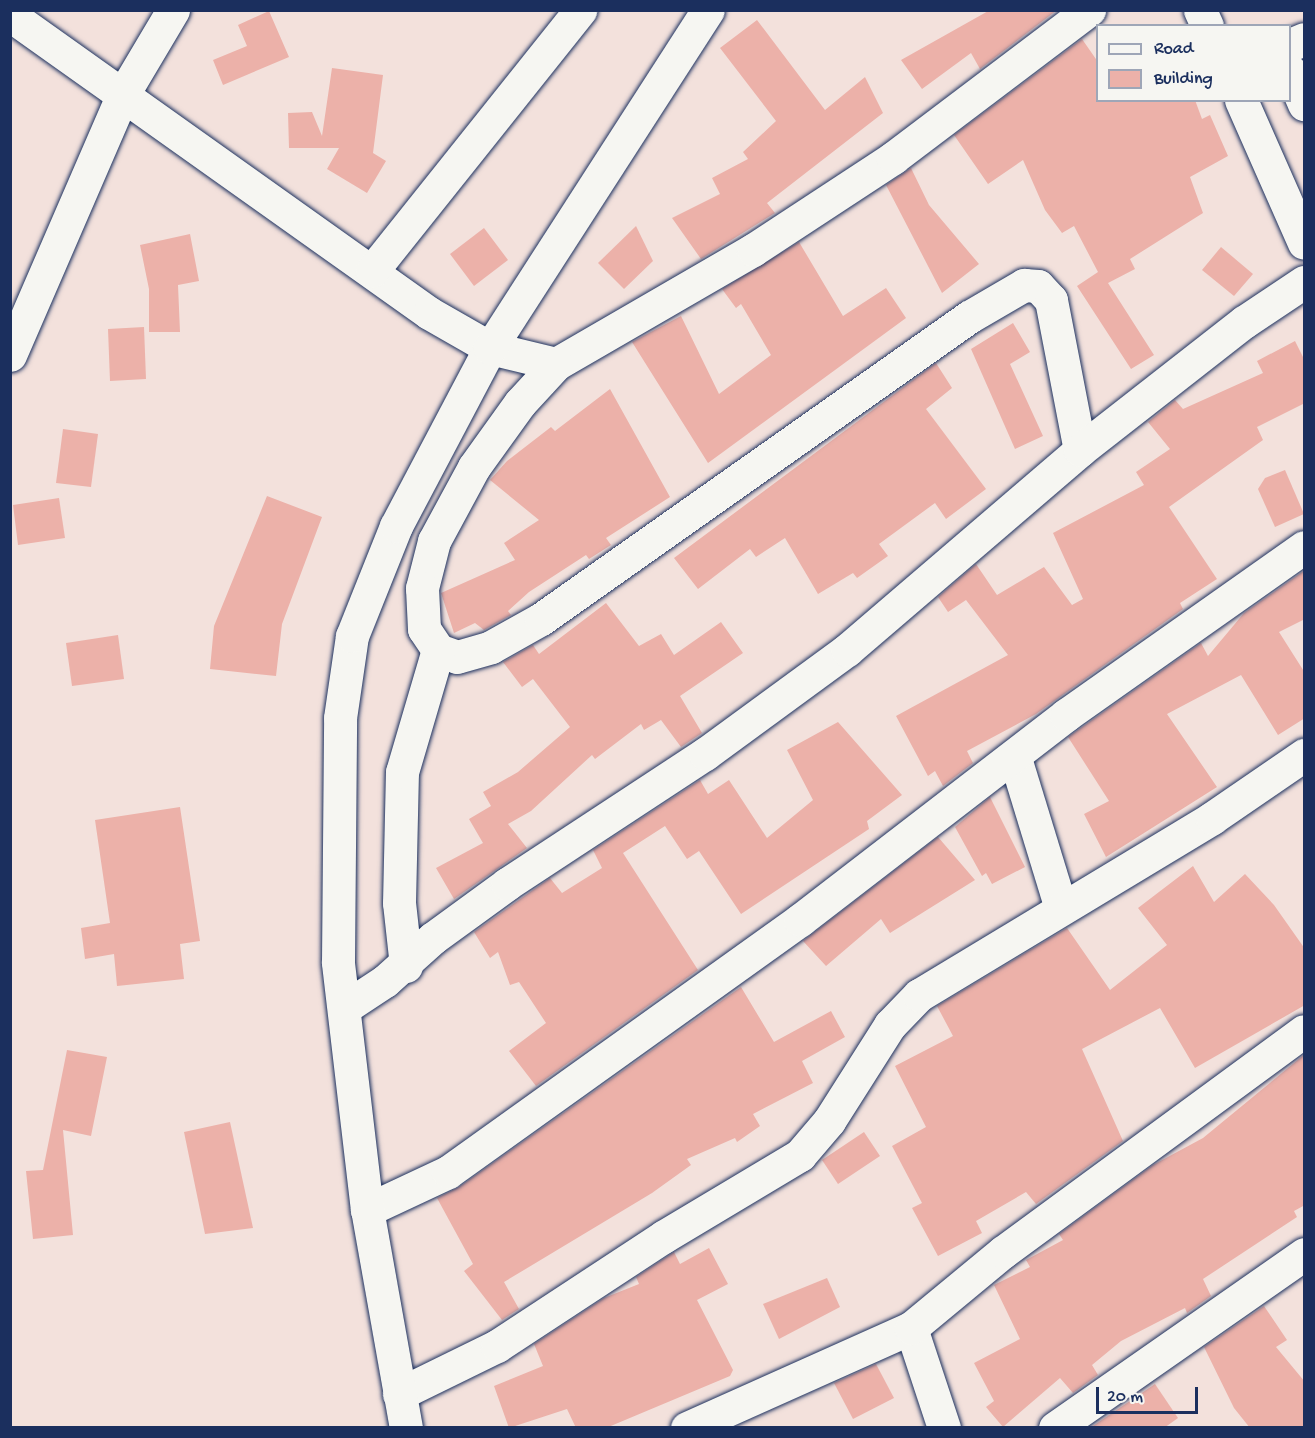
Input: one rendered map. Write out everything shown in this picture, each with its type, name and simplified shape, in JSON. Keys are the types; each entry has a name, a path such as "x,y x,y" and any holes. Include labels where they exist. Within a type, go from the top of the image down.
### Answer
{"street":[{"path":"10,355 122,96 173,10"},
{"path":"372,271 580,10"},
{"path":"406,1428 367,1210 344,1008 337,905 340,730 352,636 396,526 490,348 708,10"},
{"path":"1080,450 1051,300 1038,286 1024,285 969,317 541,619 491,647 458,657 438,650 424,629 422,588 434,541 474,467 520,403 556,364 753,250 892,158 1089,10"},
{"path":"1200,10 1206,24"},
{"path":"10,15 429,313 490,348 556,364"},
{"path":"1291,45 1305,39"},
{"path":"1291,73 1305,104"},
{"path":"1242,102 1305,243"},
{"path":"344,1008 406,966 433,938 612,812 705,754 848,650 1080,450 1244,322 1305,282"},
{"path":"367,1210 448,1172 800,920 884,852 1015,758 1066,715 1305,547"},
{"path":"406,966 399,903 402,772 438,650"},
{"path":"399,1394 497,1346 663,1237 800,1155 829,1121 890,1025 919,995 1212,818 1305,755"},
{"path":"1015,758 1061,908"},
{"path":"399,903 433,938"},
{"path":"687,1428 912,1329 1004,1252 1305,1031"},
{"path":"1056,1428 1305,1254"},
{"path":"912,1329 944,1428"}],"building":[{"path":"990,10 1057,10 980,69 971,53 922,89 901,60"},
{"path":"269,11 289,57 223,85 213,60 247,46 238,25"},
{"path":"757,20 825,110 865,77 883,113 767,203 775,213 701,259 672,218 720,194 712,178 748,159 743,152 776,121 720,48"},
{"path":"1082,39 1096,59 1096,102 1196,102 1202,119 1210,115 1228,156 1190,177 1203,213 1130,259 1135,269 1108,283 1154,355 1131,369 1077,286 1098,272 1074,226 1062,233 1045,210 1023,160 988,184 954,135"},
{"path":"332,68 383,75 373,153 386,161 367,193 327,169 339,148 289,148 288,113 312,112 322,136"},
{"path":"911,168 929,205 979,264 942,293 886,185"},
{"path":"636,226 653,261 624,289 598,263"},
{"path":"484,228 508,260 474,286 450,254"},
{"path":"190,234 199,281 178,285 180,332 149,332 149,289 140,245"},
{"path":"799,242 843,316 886,288 906,318 708,463 632,342 681,316 719,394 771,355 741,304 736,308 722,289"},
{"path":"1221,247 1253,274 1234,296 1202,270"},
{"path":"1013,323 1030,352 1010,364 1043,436 1015,449 971,349"},
{"path":"144,327 146,379 110,381 108,329"},
{"path":"1295,341 1305,361 1305,403 1257,427 1263,440 1169,507 1217,579 1180,603 1183,609 1036,714 967,751 973,763 943,786 935,771 928,776 896,716 1008,655 966,600 948,612 938,597 976,564 997,595 1044,567 1072,605 1083,599 1053,533 1144,485 1136,472 1170,449 1148,422 1175,400 1183,409 1263,373 1257,361"},
{"path":"936,363 952,388 926,409 986,489 946,519 935,503 879,544 888,556 857,578 853,573 818,594 785,538 756,557 750,549 698,589 674,558"},
{"path":"610,389 670,497 606,538 611,545 589,559 586,555 529,592 508,611 511,615 484,630 475,623 454,633 441,593 515,560 504,543 539,520 490,480 507,461 551,427 555,431"},
{"path":"63,429 98,434 91,487 56,483"},
{"path":"1285,470 1304,514 1275,527 1258,489 1265,478"},
{"path":"267,496 322,517 282,624 276,676 210,669 214,626"},
{"path":"59,498 65,538 18,545 13,505"},
{"path":"1305,570 1305,619 1279,632 1305,673 1305,718 1278,735 1241,675 1167,714 1217,787 1106,857 1084,814 1109,801 1068,737 1201,643 1208,656 1244,613"},
{"path":"606,603 639,646 661,634 674,655 721,622 743,653 680,696 702,733 681,747 661,720 644,730 641,724 595,759 592,755 531,811 508,824 527,848 454,899 436,868 483,843 469,819 491,806 483,792 518,772 570,727 533,679 522,687 503,662 533,645 539,654"},
{"path":"118,635 124,679 72,686 66,643"},
{"path":"838,722 902,795 867,821 869,829 741,914 699,851 687,859 665,826 623,853 698,970 536,1086 509,1051 546,1023 519,982 510,985 498,952 490,958 474,932 550,878 562,893 602,868 593,850 700,780 708,794 729,780 767,838 813,800 787,750"},
{"path":"990,797 1025,867 992,884 986,873 982,876 955,827"},
{"path":"180,807 200,941 180,944 184,979 117,986 114,954 85,959 81,928 110,923 95,820"},
{"path":"938,837 975,880 890,933 881,919 826,966 803,941"},
{"path":"1193,866 1214,902 1245,874 1274,905 1305,949 1305,1005 1195,1068 1160,1008 1082,1049 1123,1141 1036,1204 1026,1192 976,1221 982,1233 938,1256 912,1208 922,1203 892,1146 926,1127 895,1066 953,1036 937,1006 1067,928 1110,990 1167,945 1138,908"},
{"path":"741,987 774,1042 831,1011 845,1037 802,1061 813,1083 753,1114 760,1126 737,1142 735,1138 687,1159 691,1165 652,1193 504,1282 519,1309 502,1320 464,1271 473,1264 437,1198 459,1187"},
{"path":"67,1050 107,1057 91,1136 63,1130 73,1235 33,1239 26,1171 43,1170"},
{"path":"1305,1054 1305,1205 1294,1211 1297,1217 1203,1279 1211,1296 1187,1313 1185,1308 1121,1341 1092,1365 1098,1375 1073,1393 1060,1378 1003,1427 986,1407 994,1401 974,1363 1020,1339 994,1285 1030,1267 1026,1260 1063,1240 1059,1234 1153,1165 1203,1138"},
{"path":"230,1122 253,1228 205,1234 184,1132"},
{"path":"864,1132 880,1156 838,1184 822,1160"},
{"path":"709,1248 728,1284 697,1300 733,1370 730,1376 606,1428 576,1428 567,1409 509,1428 494,1386 543,1366 534,1344 604,1298 639,1284 636,1277 674,1252 680,1264"},
{"path":"827,1278 840,1307 779,1339 763,1304"},
{"path":"1264,1306 1287,1340 1276,1347 1305,1382 1305,1428 1250,1428 1234,1408 1204,1347"},
{"path":"876,1364 894,1398 853,1419 834,1383"},
{"path":"1155,1384 1178,1418 1164,1428 1090,1428"}]}
